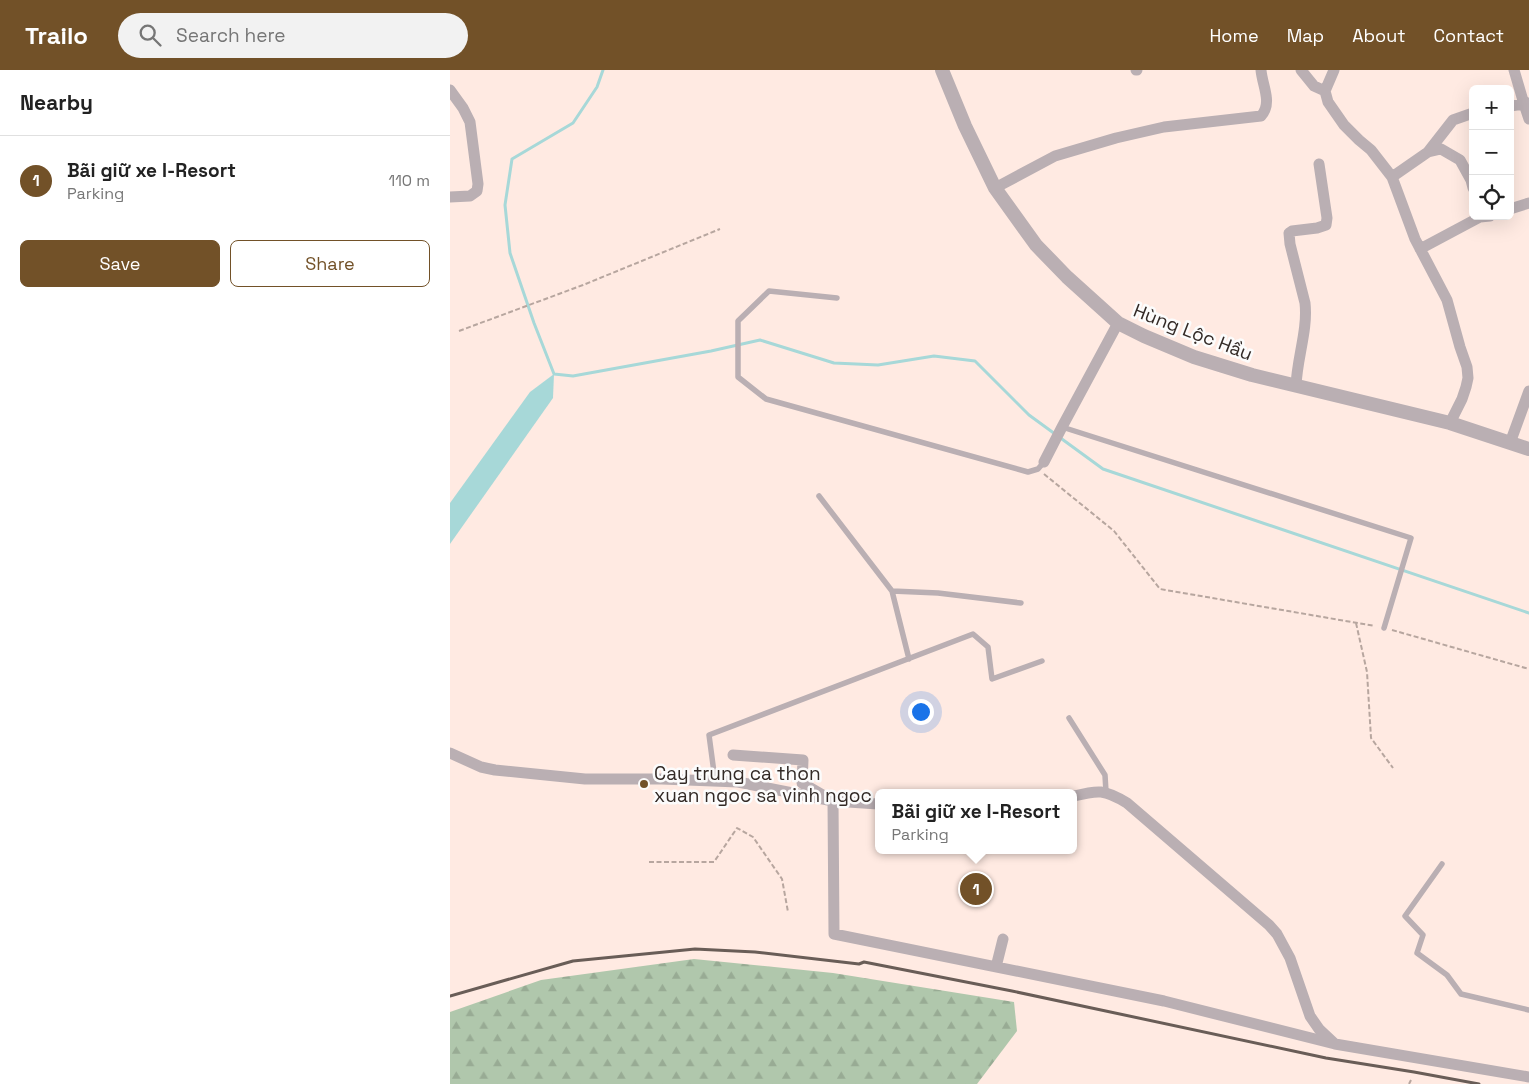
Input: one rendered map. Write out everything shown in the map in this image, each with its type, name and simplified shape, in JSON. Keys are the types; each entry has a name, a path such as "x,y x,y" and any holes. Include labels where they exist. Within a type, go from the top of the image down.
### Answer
{"street":[{"name":"Hùng Lộc Hầu","path":"942,70 965,126 995,188 1036,245 1067,277 1118,323 1194,357 1252,375 1450,423 1529,449"},
{"path":"995,188 1055,156 1116,138 1164,127 1261,116 1266,111 1267,102 1261,70"},
{"path":"1301,70 1314,86 1325,91"},
{"path":"1334,70 1325,91 1328,102 1344,125 1372,150 1392,177 1420,249 1447,300 1467,367 1468,378 1462,399 1450,423"},
{"path":"1514,70 1526,103 1529,119"},
{"path":"450,90 470,122 478,184 476,191 470,196 450,197"},
{"path":"1392,177 1428,152 1453,120 1469,114"},
{"path":"1428,152 1441,150 1460,160 1469,176"},
{"path":"1296,386 1296,373 1306,311 1289,233 1326,225 1327,218 1319,164"},
{"path":"1514,209 1529,203"},
{"path":"1420,249 1473,220"},
{"path":"1041,465 1118,323"},
{"path":"1510,443 1529,390"},
{"path":"450,752 481,767 585,780 715,780 738,782 833,801 875,804"},
{"path":"733,755 802,760 802,783 833,801"},
{"path":"1077,795 1094,791 1106,792 1126,803 1269,925 1277,934 1290,958 1310,1016 1319,1029 1335,1044"},
{"path":"833,801 834,934 1164,1001 1335,1044 1529,1078"},
{"path":"996,967 1003,939"}],"lane":[{"path":"837,298 769,291 738,321 738,377 766,400 1028,472 1041,465"},
{"path":"1062,427 1411,538 1384,628"},
{"path":"819,496 892,591 909,659"},
{"path":"892,591 938,593 1020,603"},
{"path":"715,780 709,735 973,634 988,647 992,679 1042,661"},
{"path":"1069,718 1105,775 1106,792"},
{"path":"1442,864 1405,916 1423,935 1417,952 1447,975 1460,994 1529,1010"}],"path":[{"path":"459,331 584,285 720,229"},
{"path":"1041,465 1114,531 1160,590 1384,628 1529,669"},
{"path":"1356,623 1367,672 1370,738 1393,768"},
{"path":"649,862 714,862 737,828 753,837 782,879 788,912"},
{"path":"1409,1084 1410,1080"}],"green space":[{"path":"694,959 833,973 1014,1002 1017,1031 977,1084 450,1084 450,1012 541,980"}],"water":[{"path":"554,374 553,398 450,544 450,503 530,392"}],"waterway":[{"path":"554,374 510,253 505,205 512,159 573,123 597,87 603,70"},
{"path":"554,374 573,376 711,351 760,340 834,363 878,365 934,356 975,361 1029,415 1103,469 1529,613"}],"railway":[{"path":"450,996 573,961 695,949 755,952 859,964 864,962 1012,991 1326,1058 1479,1084"}],"place":[{"name":"Cay trung ca thon xuan ngoc sa vinh ngoc","path":"644,784"},
{"name":"Bãi giữ xe I-Resort","path":"976,889"}]}
